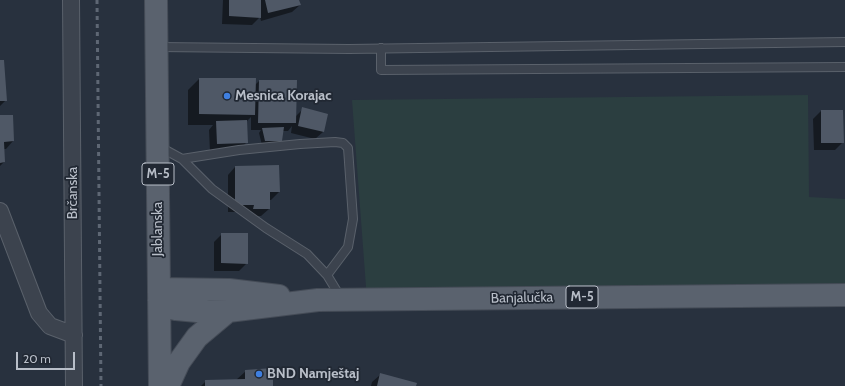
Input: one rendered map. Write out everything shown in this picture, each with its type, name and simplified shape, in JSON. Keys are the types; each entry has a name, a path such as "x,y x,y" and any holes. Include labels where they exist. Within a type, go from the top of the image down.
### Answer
{"main road":[{"name":"Jablanska","path":"156,0 160,386"},
{"name":"M-5","path":"159,294 229,290 318,300"},
{"name":"M-5","path":"159,294 168,307 182,310 208,312 318,300"},
{"name":"Banjalučka","path":"318,300 845,295"},
{"path":"168,386 179,362 197,337 228,311"}],"street":[{"name":"Brčanska","path":"72,0 74,386"},
{"path":"0,211 39,313 50,326 74,335"}],"lane":[{"path":"157,47 349,49 845,42"},
{"path":"380,48 381,70 845,67"},
{"path":"182,159 239,150 300,144 334,142 343,143 348,148 354,219 348,247 328,275"},
{"path":"158,146 182,159 212,188 266,228 307,254 328,275 343,300"}],"shaded area":[{"path":"808,95 809,197 845,199 845,295 367,300 352,100"}],"building":[{"path":"229,0 261,0 261,18 229,16"},
{"path":"265,0 299,0 301,5 268,13"},
{"path":"0,60 4,60 7,101 0,101"},
{"name":"Mesnica Korajac","path":"199,78 256,78 255,115 199,114"},
{"path":"259,80 297,80 296,123 258,123"},
{"path":"302,107 328,114 324,132 298,126"},
{"path":"821,110 843,110 844,143 821,143"},
{"path":"0,115 13,115 14,141 4,142 5,162 0,163"},
{"path":"247,120 248,143 217,144 216,121"},
{"path":"284,127 282,141 265,141 262,128"},
{"path":"279,165 280,192 270,192 270,209 253,209 254,205 235,205 235,166"},
{"path":"221,233 248,233 248,264 221,263"},
{"name":"BND Namještaj","path":"273,368 273,386 205,386 205,380 245,379 245,370"},
{"path":"380,373 417,383 416,386 377,386"}],"railway":[{"path":"97,0 101,386"}],"place":[{"name":"Mesnica Korajac","path":"227,96"},
{"name":"BND Namještaj","path":"259,374"}]}
